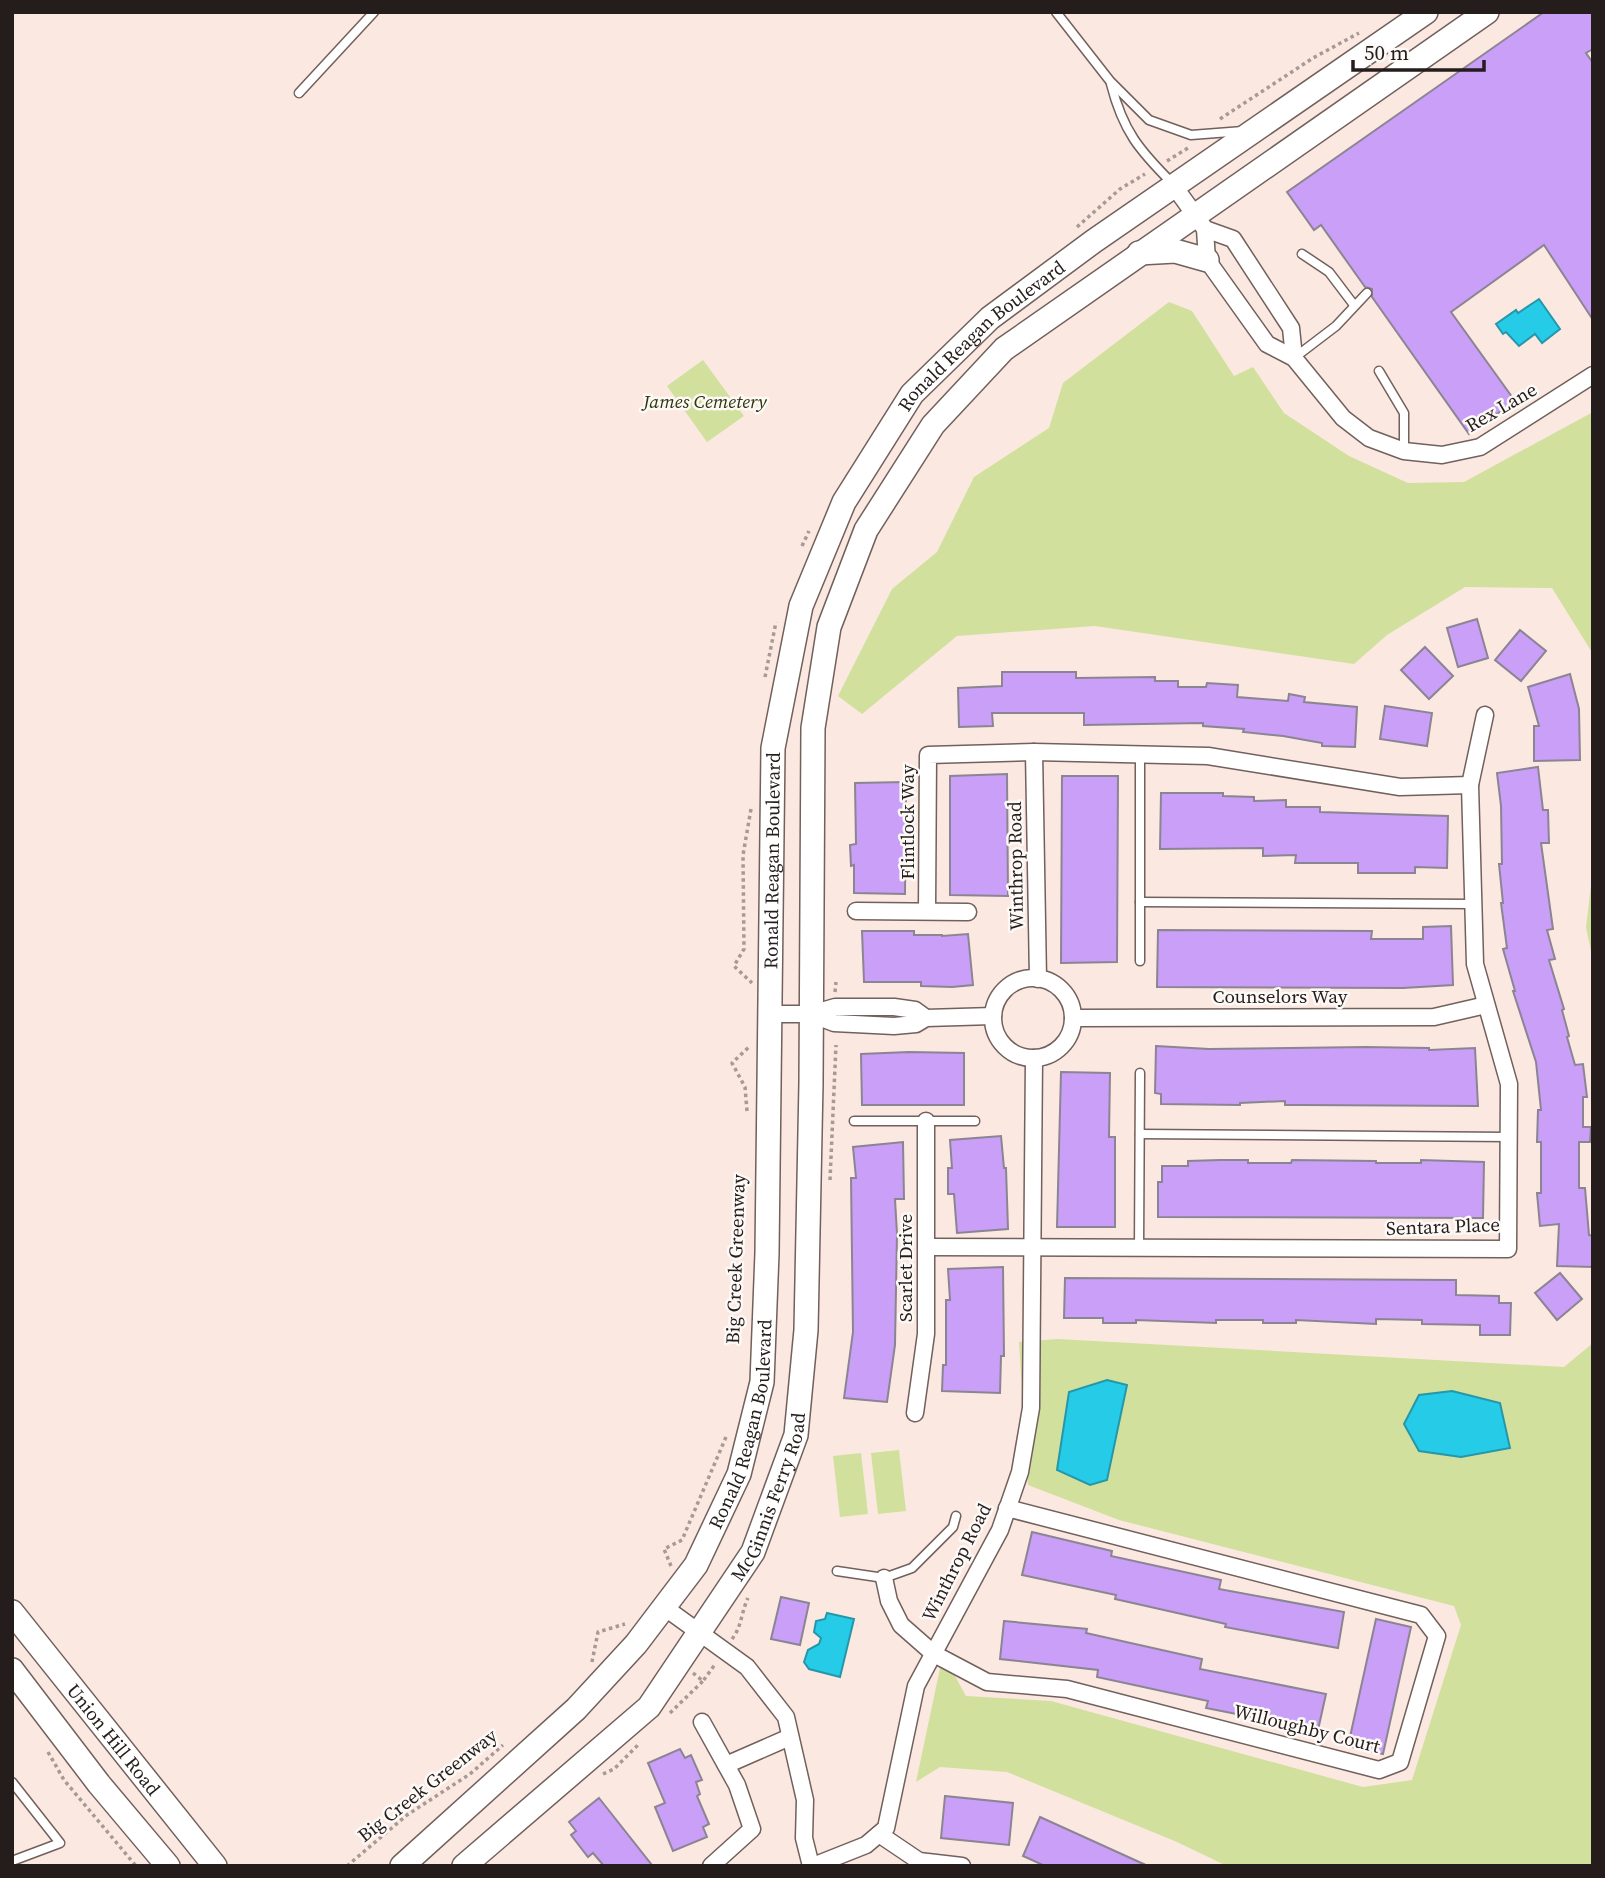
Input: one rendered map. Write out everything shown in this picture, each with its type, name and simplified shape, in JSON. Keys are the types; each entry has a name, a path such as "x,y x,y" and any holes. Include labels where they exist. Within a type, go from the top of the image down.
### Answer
{"main road":[{"name":"Ronald Reagan Boulevard","path":"402,1866 576,1709 636,1644 695,1565 739,1474 762,1382 767,1253 773,748 801,606 844,502 912,394 990,318 1174,186 1426,12"},
{"name":"Ronald Reagan Boulevard","path":"811,1014 813,728 829,627 866,530 933,425 1004,349 1139,253 1200,222 1487,12"},
{"path":"1139,253 1175,251 1208,260"},
{"name":"McGinnis Ferry Road","path":"464,1866 649,1707 753,1552 796,1435 806,1330 811,1014"},
{"name":"Union Hill Road","path":"12,1612 215,1866"},
{"name":"Union Hill Road","path":"12,1670 99,1784 168,1866"}],"street":[{"name":"Rex Lane","path":"1174,186 1200,222 1208,260 1267,344 1294,358 1343,418 1369,438 1404,451 1443,455 1480,447 1593,375"},
{"name":"Rex Lane","path":"1200,222 1233,239 1291,328 1294,358"},
{"name":"Sentara Place","path":"927,1247 1508,1249 1509,1084 1475,964 1470,785 1485,715"},
{"path":"1034,752 1208,756 1400,787 1470,785"},
{"name":"Flintlock Way","path":"928,911 928,755 1034,752"},
{"name":"Winthrop Road","path":"1034,752 1038,979"},
{"path":"856,911 968,912"},
{"path":"1024,979 1038,979 1055,984 1063,991 1069,1000 1073,1018 1071,1032 1059,1049 1050,1055 1034,1058 1020,1056 1003,1045 994,1026 993,1016 995,1006 1006,989 1024,979"},
{"name":"Counselors Way","path":"1073,1018 1434,1017 1486,1005"},
{"path":"769,1014 811,1014 835,1007 894,1007 915,1010 926,1018 993,1016"},
{"name":"Winthrop Road","path":"879,1833 886,1828 892,1805 916,1686 1000,1530 1020,1472 1031,1408 1034,1058"},
{"name":"Scarlet Drive","path":"915,1413 926,1335 926,1121"},
{"name":"Willoughby Court","path":"884,1578 889,1601 901,1625 934,1654 987,1682 1067,1689 1379,1770 1400,1762 1437,1636 1421,1615 1007,1508"},
{"path":"664,1607 747,1667 786,1717 805,1800 804,1838 812,1866 866,1845 879,1833 919,1861 962,1866"},
{"path":"702,1722 737,1785 752,1829 710,1866"},
{"path":"726,1765 790,1737"}],"lane":[{"path":"299,93 374,12"},
{"path":"1056,12 1110,81 1149,120 1191,135 1257,129"},
{"path":"1110,81 1119,115 1125,125 1143,154 1174,186"},
{"path":"1302,254 1329,272 1353,305"},
{"path":"1294,358 1336,326 1367,293"},
{"path":"1379,372 1404,413 1404,451"},
{"path":"1140,755 1140,961"},
{"path":"1140,902 1474,904"},
{"path":"1139,1248 1140,1073"},
{"path":"854,1121 975,1121"},
{"path":"1140,1134 1509,1137"},
{"path":"837,1571 884,1578 912,1568 953,1527 956,1517"},
{"path":"12,1782 60,1843 12,1861"}],"path":[{"path":"1212,120 1221,119 1313,58 1359,32"},
{"path":"734,966 752,984"},
{"path":"747,1115 745,1087 732,1063 751,1045"},
{"path":"664,1549 682,1540 729,1430"},
{"path":"591,1669 598,1632"},
{"name":"Big Creek Greenway","path":"347,1866 407,1815 470,1774 510,1740"}],"green space":[{"path":"1169,302 1192,311 1234,376 1253,367 1284,413 1349,456 1408,483 1464,482 1593,412 1593,654 1552,588 1465,587 1387,635 1354,664 1095,626 957,636 862,714 838,696 892,589 937,552 974,477 1049,428 1063,383"},
{"name":"James Cemetery","path":"703,360 744,416 707,442 667,386"},
{"path":"1593,869 1593,961 1586,927"},
{"path":"1058,1339 1564,1367 1593,1343 1593,1866 1227,1866 1177,1842 1007,1772 940,1767 916,1782 943,1654 966,1696 1051,1701 1363,1787 1412,1780 1461,1625 1454,1606 1119,1520 1028,1485 1019,1342"},
{"path":"899,1450 906,1511 878,1514 871,1453"},
{"path":"861,1453 868,1514 840,1517 833,1456"}],"water":[{"path":"1539,299 1560,329 1542,343 1535,334 1519,346 1506,332 1503,334 1496,324"},
{"path":"1107,1380 1127,1385 1107,1480 1090,1485 1057,1470 1069,1392"},
{"path":"1452,1391 1500,1403 1510,1448 1461,1457 1419,1451 1404,1424 1419,1395"},
{"path":"827,1613 854,1619 840,1677 809,1669 804,1662 808,1650 819,1644 821,1638 814,1632 816,1621 825,1619"}],"building":[{"path":"1544,12 1593,12 1593,49 1586,53 1593,63 1593,320 1544,245 1451,312 1515,401 1469,434 1372,297 1372,289 1365,287 1321,225 1314,230 1287,192"},
{"path":"1477,619 1488,658 1458,667 1447,628"},
{"path":"1520,630 1546,651 1521,681 1495,660"},
{"path":"1425,647 1453,676 1429,699 1401,670"},
{"path":"1002,672 1076,672 1076,678 1155,677 1155,681 1178,681 1178,687 1206,687 1207,683 1238,685 1237,697 1288,701 1289,694 1305,697 1304,702 1357,707 1355,747 1322,746 1322,743 1283,736 1243,732 1244,729 1203,726 1203,723 1084,725 1084,713 992,713 993,726 959,727 958,688 1002,686"},
{"path":"1570,674 1579,709 1580,760 1534,761 1534,726 1539,726 1528,687"},
{"path":"1385,706 1432,713 1427,746 1380,739"},
{"path":"1538,767 1543,810 1548,810 1549,843 1541,843 1553,929 1547,930 1555,959 1549,960 1564,1009 1567,1037 1575,1065 1583,1064 1587,1097 1583,1097 1583,1127 1591,1127 1590,1142 1579,1142 1579,1188 1585,1188 1589,1235 1593,1236 1593,1267 1557,1266 1559,1224 1540,1226 1537,1193 1541,1193 1541,1142 1537,1142 1538,1110 1541,1110 1536,1062 1513,991 1503,949 1507,948 1501,903 1501,806 1497,773"},
{"path":"1007,774 1008,896 950,895 950,776"},
{"path":"1062,776 1118,776 1117,962 1061,963"},
{"path":"906,782 905,894 854,893 854,865 851,866 850,845 856,844 855,783"},
{"path":"1161,793 1223,793 1223,796 1254,797 1254,801 1286,800 1286,807 1320,807 1320,812 1448,816 1447,868 1415,867 1415,873 1358,873 1358,863 1295,863 1296,855 1263,856 1263,848 1160,849"},
{"path":"1451,926 1453,985 1403,988 1157,987 1158,930 1372,931 1371,939 1423,939 1423,927"},
{"path":"862,931 914,931 914,935 942,936 968,934 973,985 952,987 921,986 921,982 864,982"},
{"path":"1156,1046 1209,1049 1475,1048 1478,1106 1285,1105 1285,1101 1240,1105 1161,1104 1161,1094 1155,1093"},
{"path":"964,1053 964,1105 862,1105 861,1054"},
{"path":"1061,1072 1110,1073 1109,1137 1115,1137 1115,1227 1057,1227"},
{"path":"1001,1136 1006,1168 1008,1229 957,1233 954,1194 948,1194 948,1168 952,1168 950,1140"},
{"path":"903,1142 904,1199 895,1199 895,1345 887,1402 844,1398 853,1332 851,1178 856,1178 853,1147"},
{"path":"1248,1160 1248,1163 1291,1163 1292,1160 1376,1163 1421,1163 1421,1160 1484,1162 1483,1218 1158,1217 1158,1182 1162,1182 1162,1166 1188,1166 1188,1161"},
{"path":"1003,1267 1004,1356 1001,1356 1000,1393 942,1391 943,1365 946,1365 946,1300 950,1300 948,1269"},
{"path":"1560,1273 1582,1299 1557,1320 1535,1293"},
{"path":"1065,1278 1456,1280 1456,1295 1499,1296 1499,1303 1511,1303 1510,1335 1480,1335 1480,1325 1422,1324 1422,1320 1376,1319 1376,1324 1296,1320 1296,1323 1263,1323 1263,1320 1216,1320 1216,1323 1136,1320 1136,1323 1103,1323 1103,1318 1064,1318"},
{"path":"1032,1532 1112,1551 1111,1556 1221,1580 1219,1589 1344,1612 1338,1648 1225,1627 1226,1624 1115,1599 1116,1595 1022,1575"},
{"path":"781,1597 809,1603 800,1645 771,1639"},
{"path":"1376,1619 1411,1627 1383,1754 1348,1746"},
{"path":"1004,1621 1087,1629 1086,1633 1202,1659 1200,1669 1326,1694 1318,1730 1206,1708 1208,1701 1097,1677 1098,1670 1000,1659"},
{"path":"680,1749 685,1758 691,1755 702,1780 696,1782 700,1794 697,1796 709,1824 703,1827 707,1837 673,1851 655,1807 665,1803 648,1763"},
{"path":"945,1796 1013,1803 1009,1845 941,1838"},
{"path":"599,1798 653,1866 604,1866 593,1853 588,1857 571,1835 576,1831 569,1822"},
{"path":"1040,1817 1148,1866 1045,1866 1023,1856"}]}
